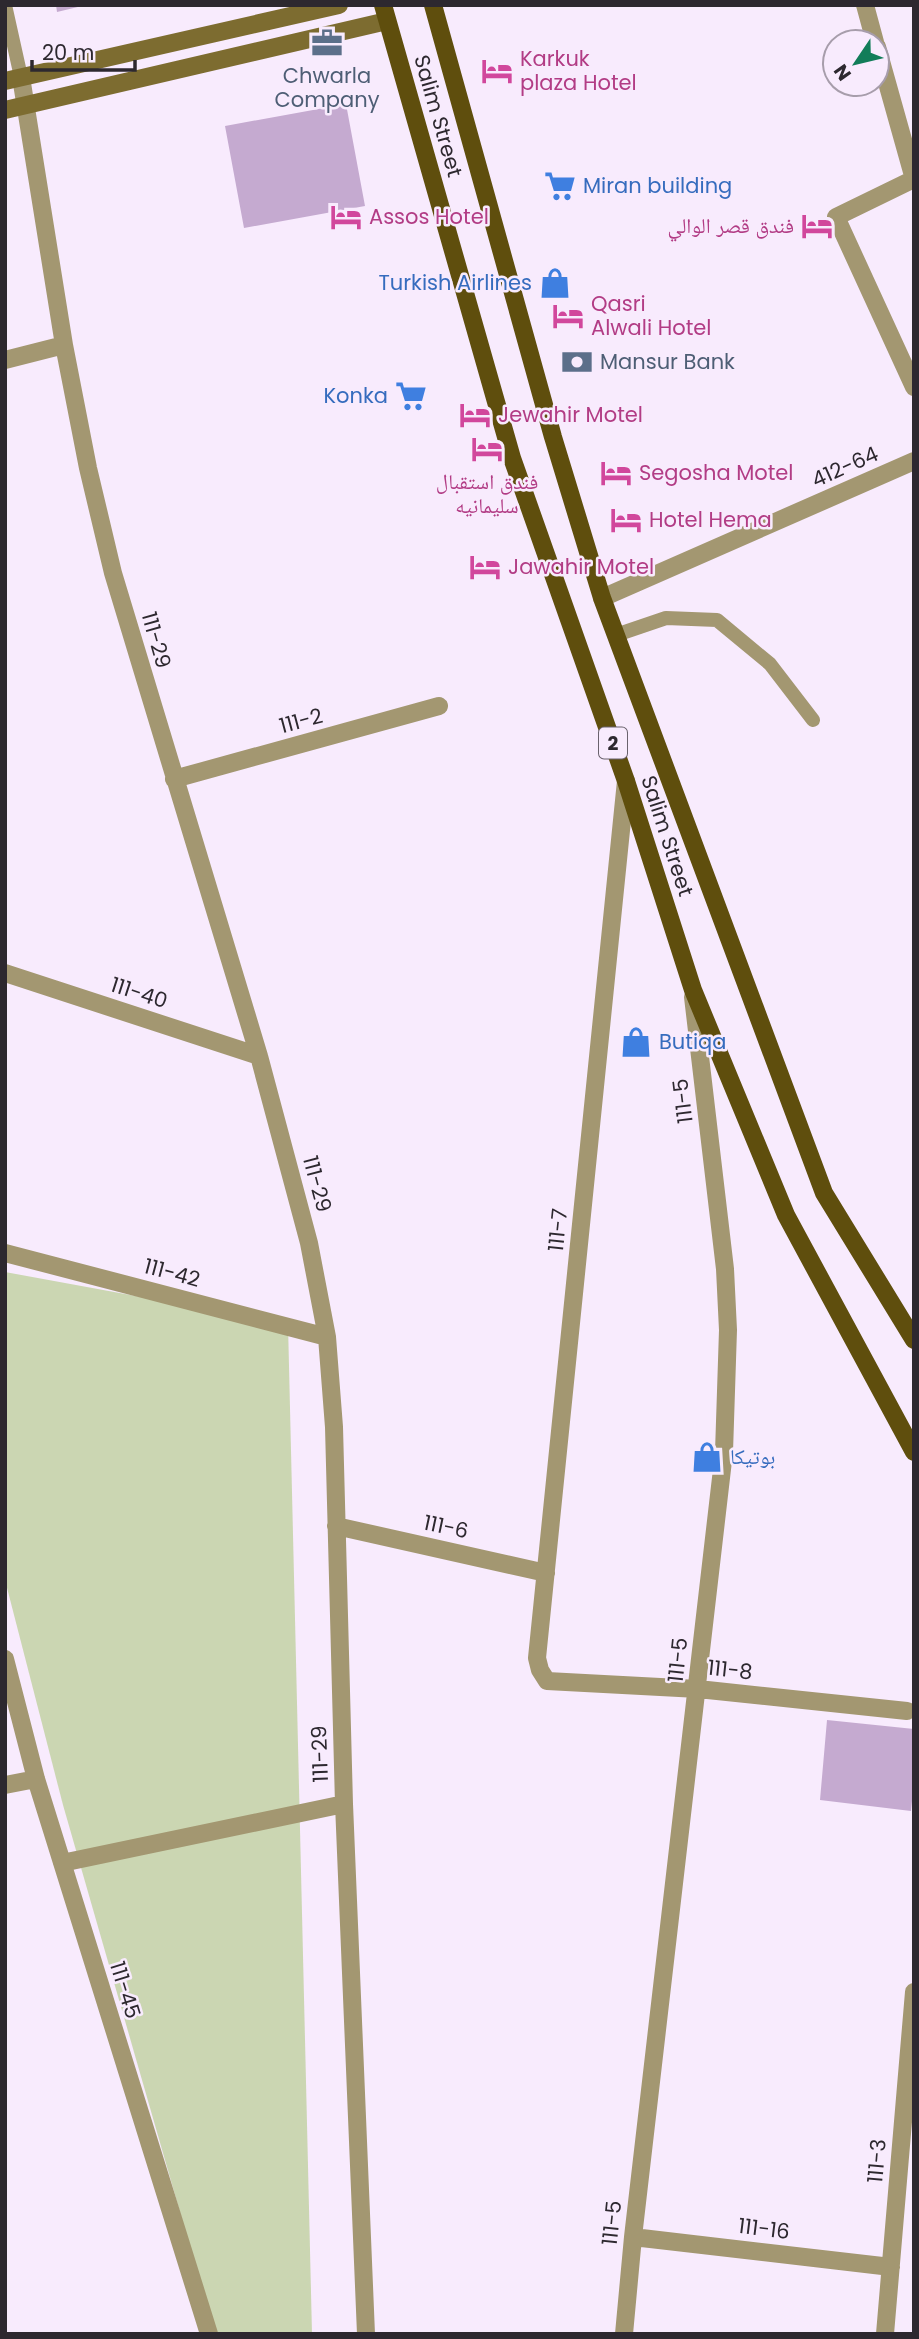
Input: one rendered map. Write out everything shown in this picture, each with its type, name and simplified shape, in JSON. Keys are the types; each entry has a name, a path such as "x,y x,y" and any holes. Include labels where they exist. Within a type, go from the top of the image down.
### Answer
{"main road":[{"name":"Salim Street","path":"433,5 549,423 602,598 824,1193 914,1340"},
{"name":"Salim Street","path":"385,13 512,458 626,781 693,990 786,1215 914,1452"}],"street":[{"path":"13,79 339,5"},
{"path":"865,5 872,28"},
{"path":"5,110 385,13"},
{"name":"111-29","path":"13,79 24,105 64,345 88,468 113,573 258,1056 309,1243 327,1337 332,1393 344,1804 366,2334"},
{"path":"891,97 914,179 836,216 913,384"},
{"path":"5,360 64,345"},
{"name":"412-64","path":"602,598 914,461"},
{"name":"111-2","path":"174,779 439,706"},
{"name":"111-7","path":"547,1681 537,1658 626,781"},
{"name":"111-40","path":"5,973 258,1056"},
{"name":"111-5","path":"624,2334 724,1452 728,1330 725,1269 693,990"},
{"name":"111-42","path":"5,1253 327,1337"},
{"name":"111-6","path":"337,1526 546,1573"},
{"name":"111-45","path":"5,1659 36,1779 209,2334"},
{"name":"111-8","path":"547,1681 698,1689 907,1711"},
{"path":"5,1785 36,1779"},
{"path":"62,1863 344,1804"},
{"name":"111-3","path":"885,2334 909,2105 914,1992"},
{"name":"111-16","path":"633,2237 891,2267"}],"lane":[{"path":"5,5 13,79"},
{"path":"616,635 666,618 718,620 770,664 813,720"}],"green space":[{"path":"5,1272 288,1324 312,2334 215,2334 63,1805 5,1580"}],"building":[{"path":"56,5 82,5 82,6 57,12"},
{"path":"346,104 365,206 244,228 225,126"},
{"path":"827,1720 914,1729 911,1811 820,1800"}],"place":[{"name":"Chwarla Company","path":"327,43"},
{"name":"Karkuk plaza Hotel","path":"497,71"},
{"name":"Miran building","path":"560,186"},
{"name":"Assos Hotel","path":"346,217"},
{"name":"فندق قصر الوالي","path":"817,226"},
{"name":"Turkish Airlines","path":"555,283"},
{"name":"Qasri Alwali Hotel","path":"568,316"},
{"name":"Mansur Bank","path":"577,362"},
{"name":"Konka","path":"411,396"},
{"name":"Jewahir Motel","path":"475,415"},
{"name":"فندق استقبال سليمانيه","path":"487,449"},
{"name":"Segosha Motel","path":"616,473"},
{"name":"Hotel Hema","path":"626,520"},
{"name":"Jawahir Motel","path":"485,567"},
{"name":"Butiqa","path":"636,1042"},
{"name":"بوتيكا","path":"707,1457"}]}
